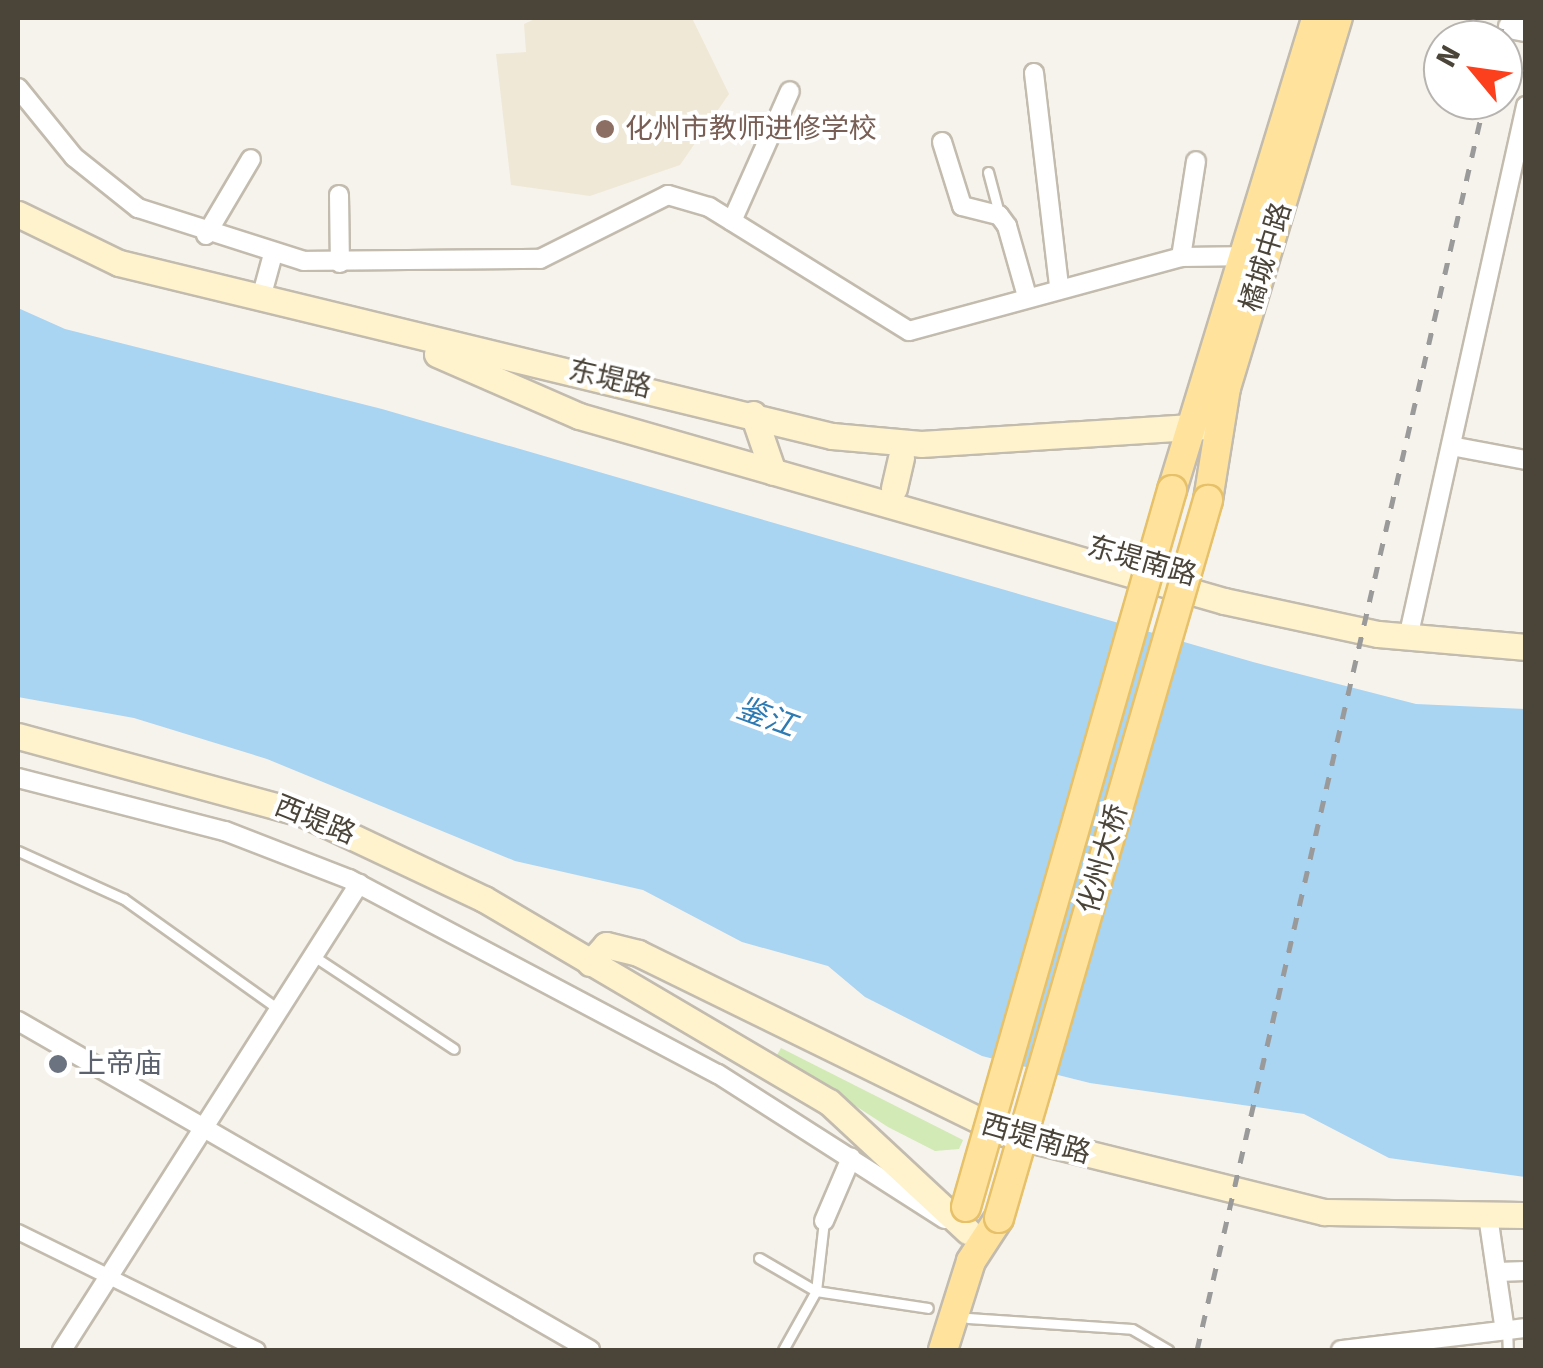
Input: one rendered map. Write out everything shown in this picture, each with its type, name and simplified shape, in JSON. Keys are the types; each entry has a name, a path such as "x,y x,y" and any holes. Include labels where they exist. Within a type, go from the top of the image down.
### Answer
{"main road":[{"name":"橘城中路","path":"1172,490 1204,434 1316,18"},
{"name":"橘城中路","path":"1255,256 1338,18"},
{"name":"东堤路","path":"18,214 108,260 262,298 762,443 832,436 921,444 1204,434"},
{"name":"东堤路","path":"18,232 114,278 436,354 762,443 902,458 1204,434"},
{"path":"436,354 579,416 762,443"},
{"name":"橘城中路","path":"1204,434 1208,500"},
{"name":"东堤南路","path":"762,443 894,488 1246,591 1410,631 1526,631"},
{"name":"东堤南路","path":"762,443 1260,611 1526,647"},
{"path":"894,488 902,458"},
{"name":"化州大桥","path":"967,1219 1172,490"},
{"name":"化州大桥","path":"971,1261 999,1218 1208,500"},
{"name":"西堤路","path":"18,736 302,813 484,900 829,1102 967,1219"},
{"name":"西堤南路","path":"590,963 606,946 638,954 1005,1133 1324,1212 1526,1215"},
{"path":"943,1350 971,1261 967,1219"}],"street":[{"path":"1034,73 1059,287"},
{"path":"18,88 109,188 206,235 273,254 340,263 540,259 668,195 732,222 905,330 1181,258 1255,256"},
{"path":"732,222 790,91"},
{"path":"1410,631 1526,106"},
{"path":"942,142 962,206 999,214 1027,296"},
{"path":"206,235 251,159"},
{"path":"1181,258 1196,161"},
{"path":"339,195 340,263"},
{"path":"262,298 273,254"},
{"path":"1451,446 1526,460"},
{"path":"18,778 225,831 359,884 626,1023 851,1158 967,1219"},
{"path":"62,1350 106,1274 359,884"},
{"path":"18,1022 204,1124 379,1236 590,1350"},
{"path":"824,1221 851,1158"},
{"path":"1341,1350 1512,1325 1497,1272 1488,1216"},
{"path":"18,1232 258,1350"},
{"path":"1497,1272 1526,1271"}],"lane":[{"path":"988,172 999,214"},
{"path":"18,851 124,899 278,1009"},
{"path":"312,956 454,1049"},
{"path":"783,1350 816,1291 824,1221"},
{"path":"759,1258 816,1291 928,1308"},
{"path":"968,1318 1132,1328 1168,1350"},
{"path":"1508,1350 1512,1325"}],"shaded area":[{"name":"化州市教师进修学校","path":"537,18 692,18 729,94 680,165 590,196 511,185 496,54 526,52 524,24"}],"green space":[{"path":"781,1048 963,1140 959,1149 935,1151 888,1127 777,1055"}],"water":[{"name":"鉴江","path":"18,308 65,329 382,409 1253,662 1416,704 1525,709 1525,1177 1389,1158 1304,1114 1090,1083 982,1056 865,997 828,966 742,942 643,890 515,861 267,759 134,718 18,697"}],"railway":[{"path":"1197,1350 1480,120"}],"place":[{"name":"化州市教师进修学校","path":"605,129"},
{"name":"上帝庙","path":"58,1064"}]}
